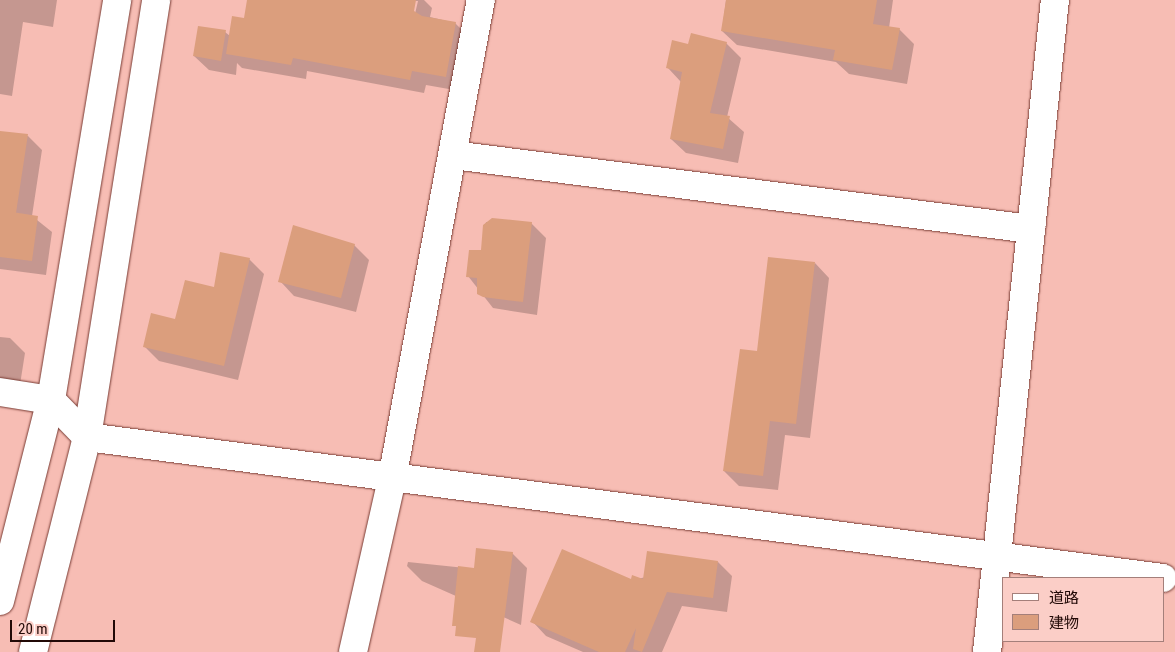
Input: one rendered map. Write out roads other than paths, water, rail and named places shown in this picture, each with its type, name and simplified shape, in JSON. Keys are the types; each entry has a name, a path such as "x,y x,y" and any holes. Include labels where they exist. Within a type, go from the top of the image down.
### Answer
{"street":[{"path":"0,601 51,400 117,0"},
{"path":"33,652 87,436 156,0"},
{"path":"352,652 392,479 481,0"},
{"path":"987,652 1055,0"},
{"path":"452,154 1031,229"},
{"path":"0,392 51,400 87,436 392,479 1156,577"}]}
